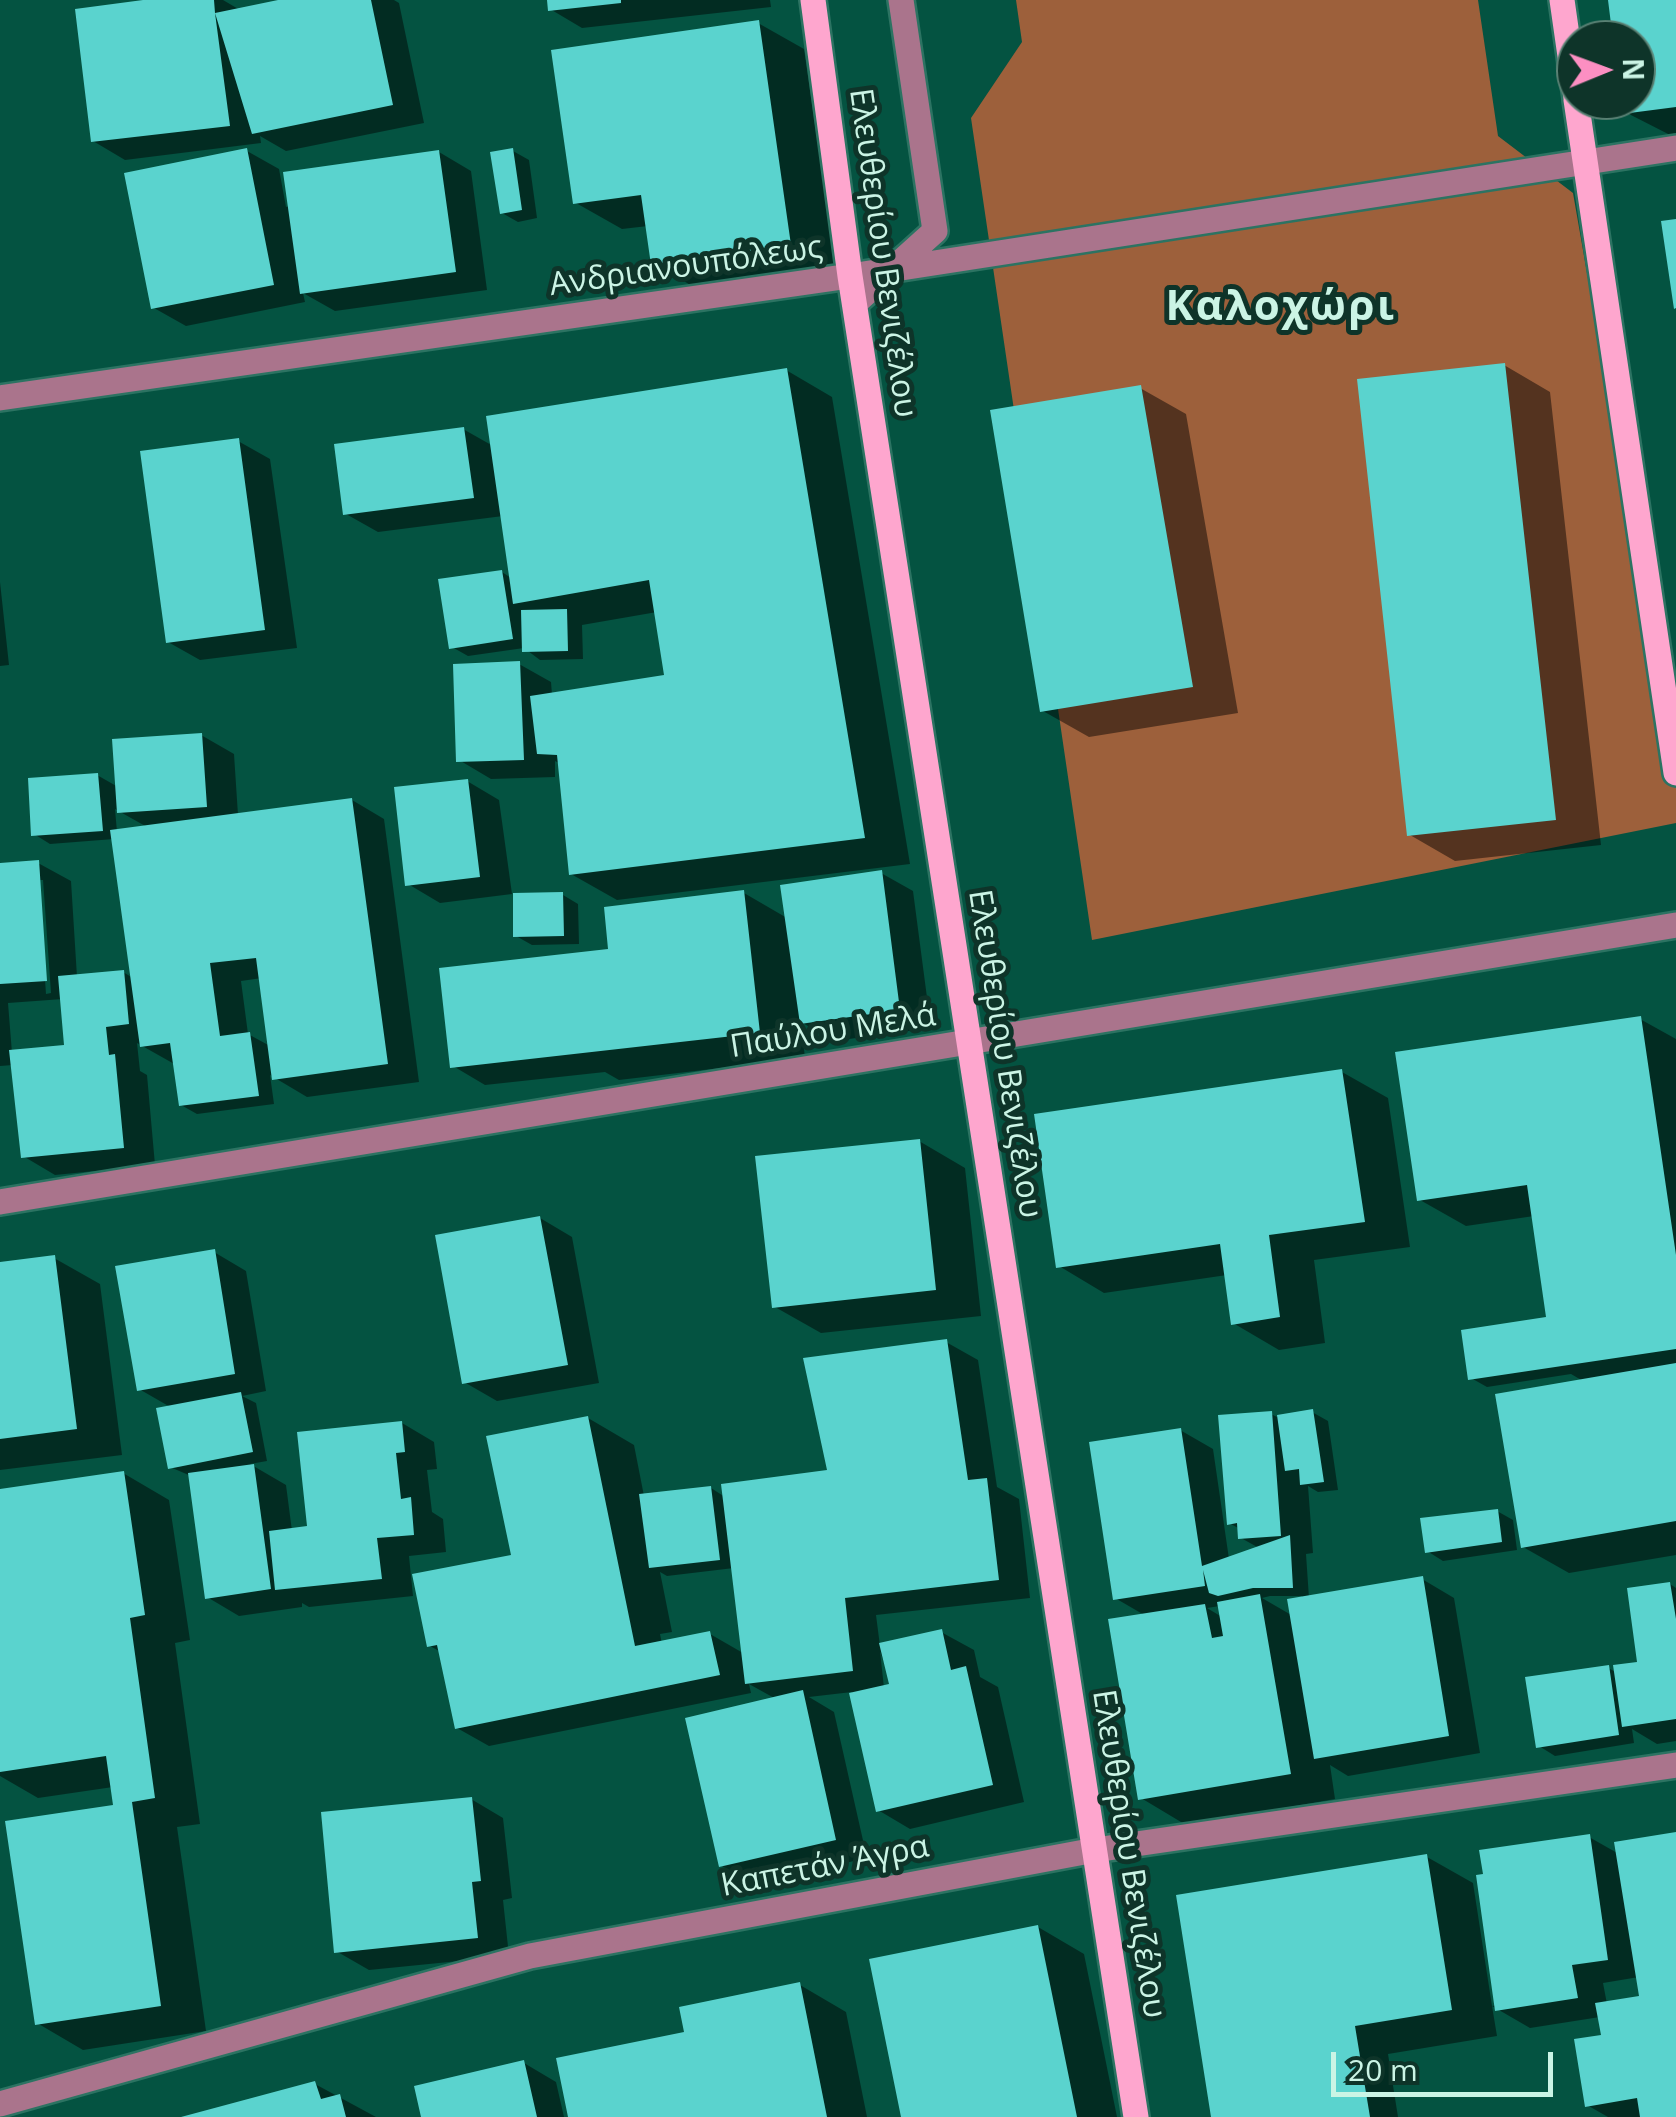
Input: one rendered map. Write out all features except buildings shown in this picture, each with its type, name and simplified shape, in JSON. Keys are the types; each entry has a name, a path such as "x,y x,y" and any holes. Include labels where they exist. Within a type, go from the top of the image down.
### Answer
{"main road":[{"name":"Ελευθερίου Βενιζέλου","path":"813,0 850,276 1136,2117"},
{"path":"1579,120 1676,773"}],"street":[{"path":"855,303 935,231 901,0"},
{"name":"Ανδριανουπόλεως","path":"0,398 850,276 1676,148"},
{"name":"Παύλου Μελά","path":"0,1202 1676,925"},
{"name":"Καπετάν Άγρα","path":"0,2104 530,1956 1095,1850 1676,1765"}],"shaded area":[{"path":"1016,0 1478,0 1498,136 1573,193 1676,782 1676,823 1092,940 971,118 1022,42"}],"district":[{"name":"Καλοχώρι","path":"1281,308"}]}
